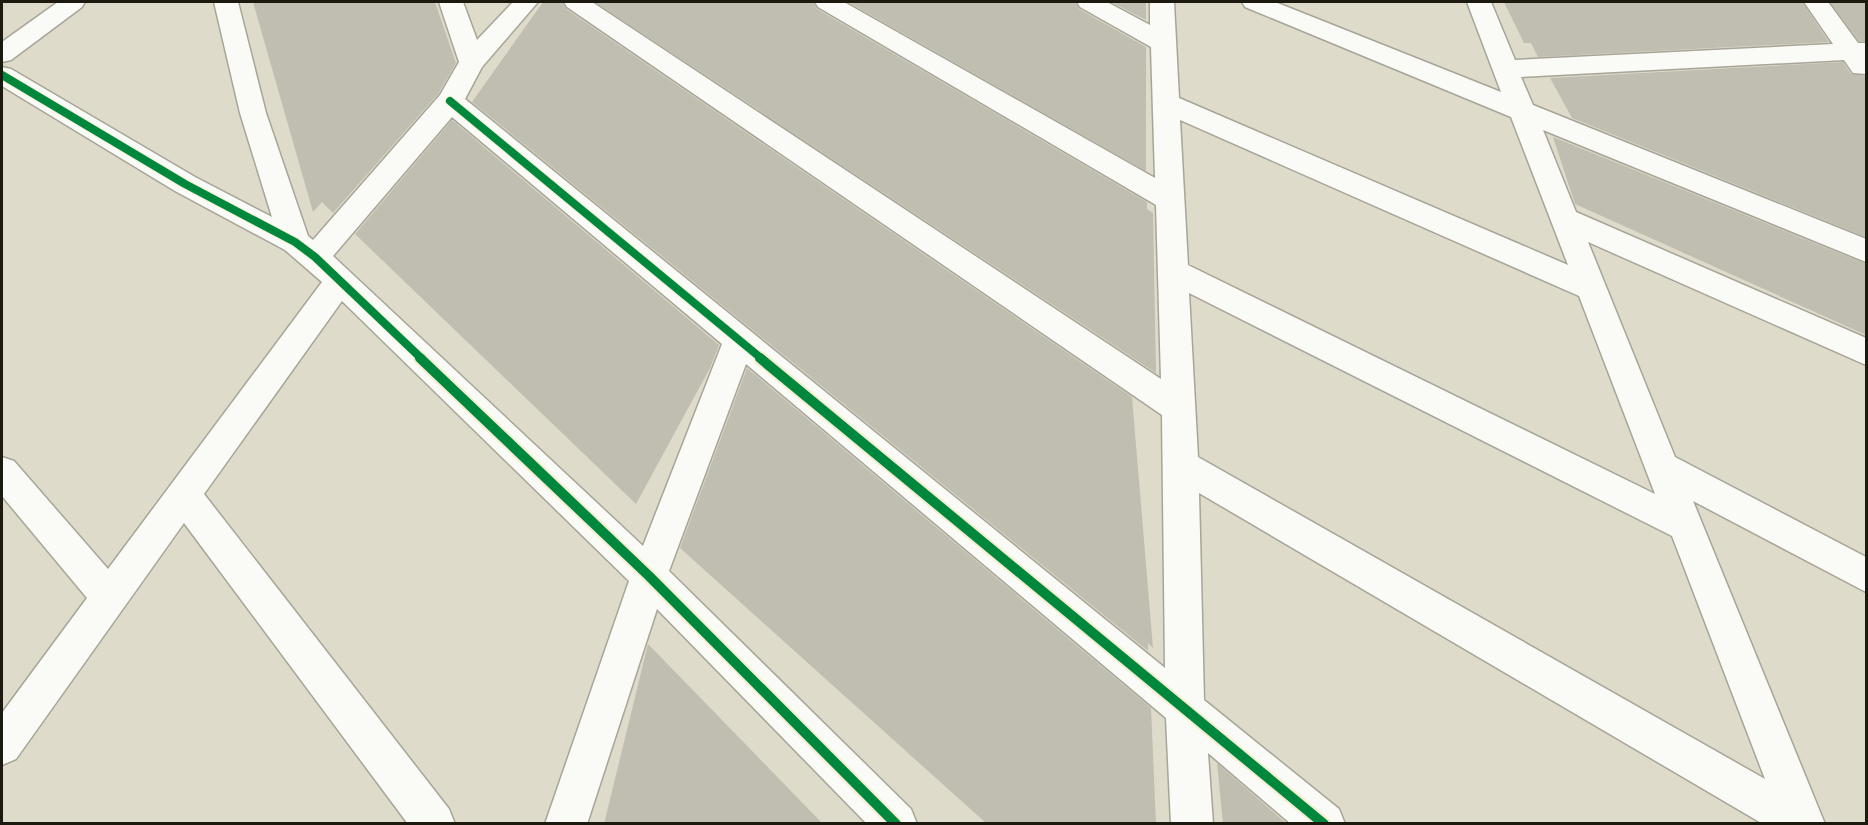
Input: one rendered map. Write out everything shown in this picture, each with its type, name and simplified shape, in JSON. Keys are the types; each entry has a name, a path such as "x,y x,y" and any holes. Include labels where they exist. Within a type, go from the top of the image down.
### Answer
{"street":[{"path":"2,54 73,2"},
{"path":"226,2 253,113 317,260"},
{"path":"451,2 472,62"},
{"path":"2,745 184,495 317,260 450,101 472,62 526,2"},
{"path":"576,2 1178,408"},
{"path":"827,2 1170,200"},
{"path":"1089,2 1164,43"},
{"path":"1162,2 1181,465 1185,709 1192,824"},
{"path":"1254,2 1866,251"},
{"path":"1479,2 1803,823"},
{"path":"1816,2 1859,51 1866,73"},
{"path":"1505,69 1859,51"},
{"path":"2,75 317,260 649,576 896,824"},
{"path":"450,101 1324,824"},
{"path":"1166,103 1592,288"},
{"path":"1565,219 1866,352"},
{"path":"1173,271 1686,526"},
{"path":"566,824 649,576 739,340"},
{"path":"1181,465 1803,823"},
{"path":"1664,468 1866,575"},
{"path":"2,472 109,597"},
{"path":"184,495 434,824"}],"building":[{"path":"253,2 435,2 456,63 438,94 333,213 322,202 313,212"},
{"path":"543,2 562,2 566,9 1132,397 1153,648 1148,643 1148,651 472,102"},
{"path":"595,2 813,2 817,9 1147,202 1147,209 1153,213 1156,373"},
{"path":"848,2 1075,2 1079,9 1146,47 1146,171"},
{"path":"1111,2 1146,2 1146,20"},
{"path":"1504,2 1802,2 1829,42 1538,57 1531,43 1524,43"},
{"path":"1830,2 1866,2 1866,41 1859,41"},
{"path":"1843,62 1851,74 1866,76 1866,237 1572,118 1550,78"},
{"path":"452,120 719,345 710,368 636,504 355,234"},
{"path":"1553,137 1866,264 1866,335 1575,204"},
{"path":"747,368 1151,708 1156,824 987,824 680,548"},
{"path":"648,644 823,824 604,824"},
{"path":"1217,763 1287,824 1223,824"}],"cycle path":[{"path":"2,75 185,184 295,242 315,257 649,576 896,824"},
{"path":"450,101 1324,824"}]}
